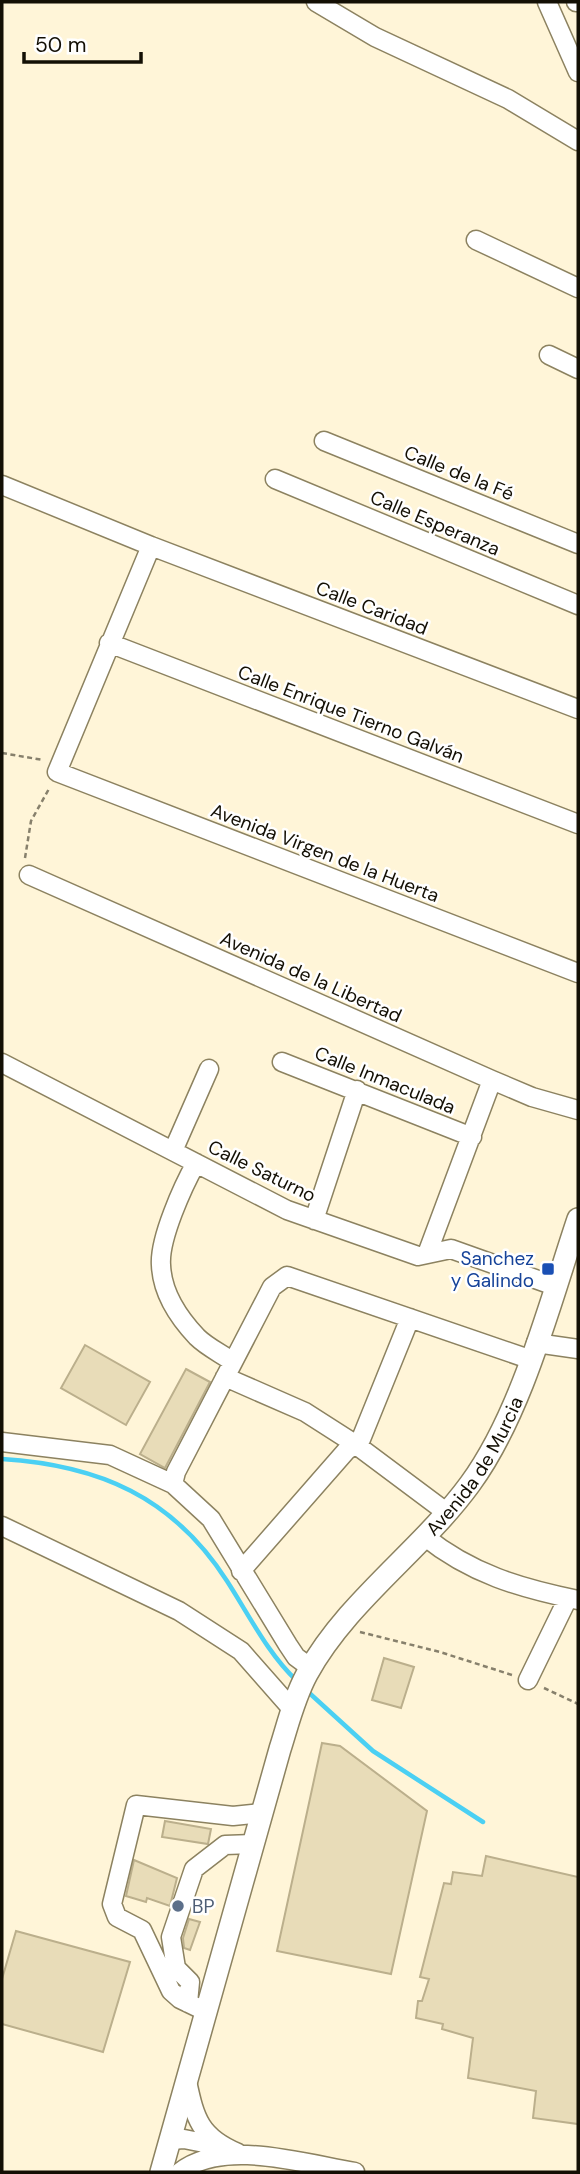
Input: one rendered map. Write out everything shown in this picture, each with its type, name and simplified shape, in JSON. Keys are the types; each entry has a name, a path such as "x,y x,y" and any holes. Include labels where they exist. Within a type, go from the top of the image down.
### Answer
{"main road":[{"name":"Avenida de Murcia","path":"161,2172 187,2080 197,2007 253,1844 294,1705 309,1672 340,1628 469,1485 491,1450 532,1351 578,1219"}],"street":[{"path":"316,2 375,37 508,99 578,141"},
{"path":"547,2 578,72"},
{"path":"476,240 578,288"},
{"path":"549,355 578,369"},
{"name":"Calle de la Fé","path":"324,441 578,544"},
{"name":"Calle Esperanza","path":"275,479 578,605"},
{"name":"Calle Caridad","path":"2,485 151,546 578,709"},
{"path":"60,768 151,546"},
{"name":"Calle Enrique Tierno Galván","path":"109,643 578,824"},
{"name":"Avenida Virgen de la Huerta","path":"60,768 578,973"},
{"name":"Avenida de la Libertad","path":"29,875 492,1080 532,1097 578,1110"},
{"name":"Calle Inmaculada","path":"282,1062 472,1137"},
{"name":"Calle Saturno","path":"2,1063 287,1210 418,1256 451,1249 555,1286"},
{"path":"173,1151 209,1069"},
{"path":"427,1254 492,1080"},
{"path":"314,1220 357,1090"},
{"path":"196,1163 169,1226 160,1263 167,1294 181,1315 198,1338 229,1370 305,1412 355,1444 446,1512"},
{"path":"173,1484 176,1472 272,1287 287,1276 410,1318 532,1351 578,1349"},
{"path":"242,1571 361,1438 410,1318"},
{"path":"2,1442 110,1455 173,1484 211,1520 292,1651 309,1672"},
{"path":"2,1525 179,1611 241,1651 294,1705"},
{"path":"424,1536 452,1559 499,1580 573,1599 528,1680"},
{"path":"197,2007 171,1991 142,1930 117,1917 112,1904 136,1805 233,1815 262,1813"},
{"path":"197,2007 191,1982 176,1968 171,1937 194,1869 225,1845 253,1844"},
{"path":"187,2080 199,2122 221,2151"},
{"path":"171,2140 184,2139 221,2151 355,2172"},
{"path":"180,2172 221,2151"}],"path":[{"path":"2,753 60,768 31,821 24,853 29,875"},
{"path":"340,1628 440,1652 528,1680 578,1704"}],"building":[{"path":"85,1345 150,1382 126,1425 61,1388"},
{"path":"186,1369 210,1382 165,1468 140,1454"},
{"path":"384,1658 414,1667 401,1708 372,1700"},
{"path":"322,1743 340,1746 427,1811 391,1974 277,1951"},
{"path":"165,1821 211,1829 208,1844 162,1837"},
{"path":"486,1856 578,1877 578,2124 533,2118 536,2091 468,2078 473,2038 442,2029 443,2024 416,2018 418,2001 422,2001 429,1979 420,1977 444,1883 451,1884 453,1872 482,1876"},
{"path":"134,1860 177,1878 170,1906 147,1898 146,1902 126,1896"},
{"path":"189,1919 200,1922 190,1950 184,1948 183,1938"},
{"path":"16,1931 130,1962 103,2052 2,2024 2,1979"}],"waterway":[{"path":"2,1459 70,1469 102,1478 158,1507 183,1527 206,1552 268,1646 297,1681"},
{"path":"306,1690 373,1751 483,1822"}],"place":[{"name":"Sanchez y Galindo","path":"548,1269"},
{"name":"BP","path":"178,1906"}]}
